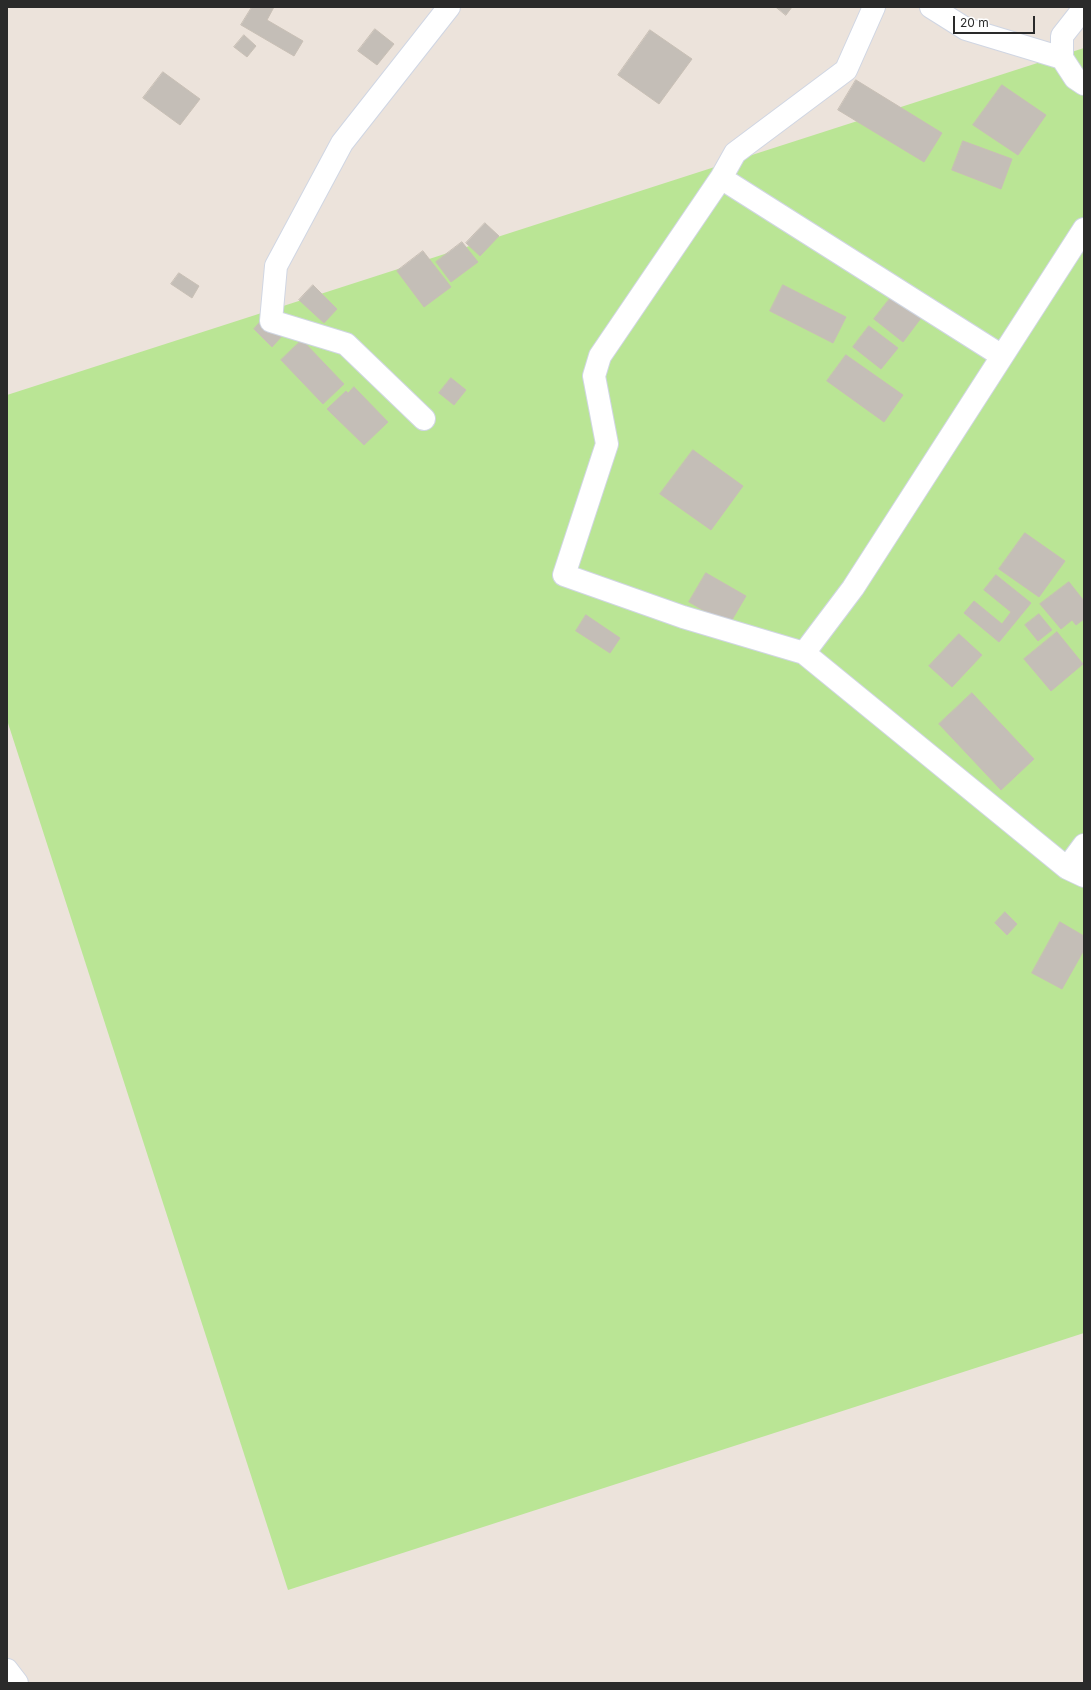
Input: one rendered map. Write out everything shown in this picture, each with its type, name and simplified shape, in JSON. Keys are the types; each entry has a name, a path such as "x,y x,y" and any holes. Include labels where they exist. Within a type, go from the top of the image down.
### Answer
{"street":[{"path":"424,419 346,344 271,322 276,266 342,143 449,7"},
{"path":"874,7 846,70 735,153 721,178 600,356 594,376 607,444 564,575 683,617 804,653 1076,872 1084,846"},
{"path":"931,7 966,29 1062,58"},
{"path":"1084,8 1062,36 1062,58 1075,78 1084,84"},
{"path":"721,178 1002,356"},
{"path":"804,653 853,588 1084,229"},
{"path":"7,1670 17,1683"}],"green space":[{"path":"1084,48 1084,1333 288,1590 7,720 7,395"}],"building":[{"path":"252,7 274,7 267,20 303,41 294,56 241,25"},
{"path":"776,7 792,7 786,15"},
{"path":"375,29 394,44 377,65 358,51"},
{"path":"650,30 692,59 659,104 618,75"},
{"path":"244,35 256,46 247,57 234,47"},
{"path":"163,72 200,99 180,125 143,98"},
{"path":"856,80 942,133 924,162 838,110"},
{"path":"1002,85 1046,115 1018,155 973,125"},
{"path":"963,141 1012,159 1001,189 952,170"},
{"path":"485,223 499,236 480,256 466,243"},
{"path":"462,242 478,262 451,282 436,262"},
{"path":"423,251 451,287 424,307 397,271"},
{"path":"179,273 199,286 192,298 171,284"},
{"path":"313,285 337,309 324,323 299,300"},
{"path":"783,285 846,317 833,343 770,311"},
{"path":"892,296 921,318 903,342 874,319"},
{"path":"264,318 282,336 272,347 254,329"},
{"path":"869,326 898,348 881,369 853,347"},
{"path":"302,340 344,384 323,404 281,360"},
{"path":"846,355 903,395 884,422 827,381"},
{"path":"451,378 466,390 454,405 439,393"},
{"path":"354,387 388,422 364,445 327,409 346,391 348,393"},
{"path":"693,450 743,486 711,530 660,494"},
{"path":"1025,533 1065,561 1039,597 999,569"},
{"path":"706,573 746,596 729,625 689,602"},
{"path":"996,575 1031,603 999,642 964,613 974,601 1002,624 1011,612 984,590"},
{"path":"1069,582 1084,601 1084,619 1076,625 1072,620 1061,629 1040,604"},
{"path":"1039,614 1052,630 1038,641 1025,625"},
{"path":"586,615 620,638 610,653 576,631"},
{"path":"1057,632 1083,664 1051,691 1024,659"},
{"path":"959,634 982,655 952,687 929,666"},
{"path":"972,693 1034,759 1001,790 939,724"},
{"path":"1005,912 1017,924 1007,935 995,923"},
{"path":"1060,922 1084,936 1084,950 1062,989 1032,973"}]}
